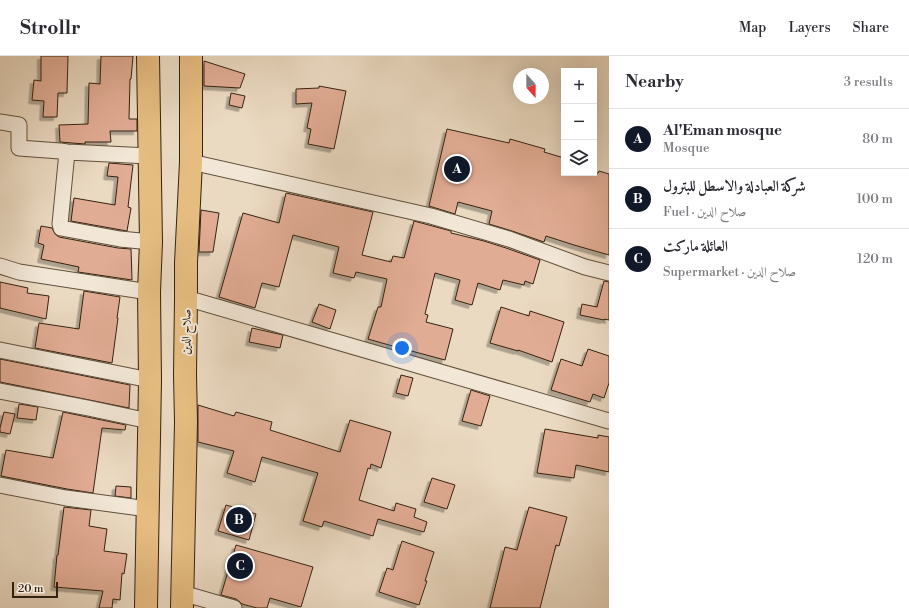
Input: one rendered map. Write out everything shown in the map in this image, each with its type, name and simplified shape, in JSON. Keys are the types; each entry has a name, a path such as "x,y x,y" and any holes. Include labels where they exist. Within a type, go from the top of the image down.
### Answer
{"highway":[{"path":"146,608 150,380 150,57"},
{"name":"صلاح الدين","path":"182,600 186,430 186,263 191,162 191,57"}],"lane":[{"path":"0,122 19,125 19,148 150,156"},
{"path":"67,152 60,224 61,228 120,239 151,242"},
{"path":"191,162 431,216 509,239 609,273"},
{"path":"0,266 19,272 149,292"},
{"path":"186,298 609,422"},
{"path":"0,350 150,380"},
{"path":"0,391 149,421"},
{"path":"0,485 66,498 148,509"},
{"path":"182,600 234,608"}],"building":[{"path":"41,56 68,56 67,93 58,93 57,117 43,117 44,101 32,100 34,80 41,81"},
{"path":"101,56 133,56 130,79 129,119 137,119 137,131 110,131 111,142 85,142 85,144 60,142 59,125 88,124 89,83 100,84"},
{"path":"204,61 245,74 240,88 204,86"},
{"path":"319,86 346,91 334,149 308,144 311,129 307,128 312,103 296,104 296,89 319,88"},
{"path":"231,93 245,96 242,108 229,105"},
{"path":"447,129 509,143 510,139 545,149 544,152 561,157 561,176 597,176 599,171 609,174 609,255 546,236 544,242 489,224 492,211 458,202 455,214 429,206"},
{"path":"109,163 133,165 128,207 131,208 127,231 71,221 74,198 115,205 118,177 107,176"},
{"path":"286,193 373,212 362,255 391,262 393,256 404,258 414,221 451,231 451,233 484,241 540,260 533,284 525,281 524,285 503,280 500,290 478,283 472,305 455,300 460,280 435,273 425,314 428,315 426,322 453,329 445,360 368,339 378,307 381,307 387,279 356,272 354,278 333,273 339,247 293,235 279,287 262,283 255,308 219,297 243,213 279,223"},
{"path":"201,210 219,213 213,252 199,252"},
{"path":"41,226 52,228 55,234 59,237 131,249 132,280 78,272 79,267 41,259 44,245 38,243"},
{"path":"604,281 609,282 609,320 580,315 582,304 597,307"},
{"path":"0,282 28,288 27,293 49,296 46,319 0,308"},
{"path":"84,291 120,297 112,363 35,348 39,323 79,329"},
{"path":"319,304 336,310 330,329 312,322"},
{"path":"501,307 529,316 530,311 564,322 552,362 518,350 490,343"},
{"path":"252,328 283,335 280,348 249,342"},
{"path":"588,349 609,356 609,383 604,398 593,394 590,402 551,390 561,359 582,366"},
{"path":"0,359 130,385 129,408 0,382"},
{"path":"401,375 413,378 408,396 396,393"},
{"path":"471,390 490,396 481,426 462,421"},
{"path":"19,404 38,407 36,420 17,418"},
{"path":"198,405 234,416 236,412 272,422 270,430 340,452 350,420 391,432 381,468 371,464 370,469 368,468 359,500 394,511 396,503 416,509 414,517 427,522 424,532 378,519 373,536 324,521 322,527 303,521 318,473 262,457 255,482 227,473 234,451 198,442"},
{"path":"4,412 15,414 10,434 0,432"},
{"path":"63,412 126,425 125,430 102,428 93,493 1,476 6,450 53,458"},
{"path":"545,429 598,438 598,435 609,437 609,472 576,465 574,478 537,473"},
{"path":"432,478 455,485 447,509 424,502"},
{"path":"116,486 131,487 131,498 115,496"},
{"path":"226,505 256,514 249,540 218,531"},
{"path":"64,507 91,510 89,526 107,529 104,551 127,554 124,574 122,573 120,600 113,599 112,608 99,608 103,591 54,587"},
{"path":"529,507 567,517 559,546 556,545 540,608 490,608 505,547 517,550"},
{"path":"402,541 434,552 419,605 379,592 387,568 393,570"},
{"path":"236,545 313,567 301,607 270,598 267,608 257,608 242,604 236,599 221,595"}],"place":[{"name":"Al'Eman mosque","path":"457,169"},
{"name":"شركة العبادلة والاسطل للبترول","path":"239,520"},
{"name":"العائلة ماركت","path":"240,566"}]}
